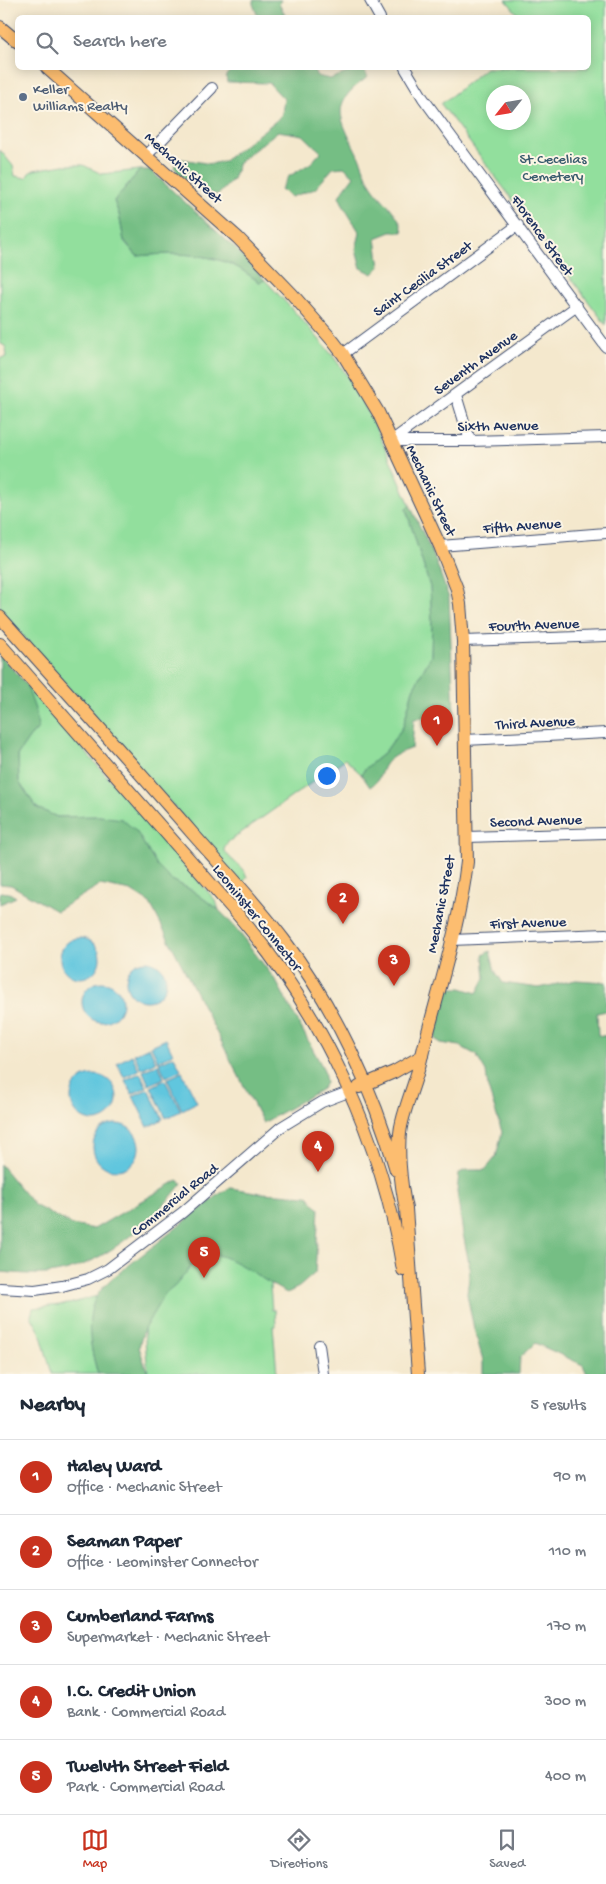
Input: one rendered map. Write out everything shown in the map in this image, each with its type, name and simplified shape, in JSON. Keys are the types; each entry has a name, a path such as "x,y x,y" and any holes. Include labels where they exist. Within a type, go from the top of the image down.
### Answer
{"main road":[{"path":"0,27 15,40"},
{"name":"Mechanic Street","path":"49,70 238,238 310,313 344,354 378,412 440,546 457,589 463,641 467,837 464,884 422,1056 401,1123 400,1135 401,1187 406,1209 418,1374"},
{"name":"Leominster Connector","path":"0,617 143,776 285,942 320,993 336,1021 366,1084 401,1187"},
{"name":"Leominster Connector","path":"0,644 270,953 317,1025 351,1091 381,1170 395,1227 409,1309 413,1322"},
{"path":"351,1091 394,1072 422,1056"}],"street":[{"path":"370,0 378,15"},
{"name":"Florence Street","path":"406,70 423,98 606,347"},
{"path":"146,156 212,88"},
{"name":"Saint Cecilia Street","path":"344,354 518,226"},
{"name":"Seventh Avenue","path":"391,441 577,306"},
{"path":"456,395 470,441"},
{"name":"Sixth Avenue","path":"391,441 606,437"},
{"name":"Fifth Avenue","path":"440,546 606,533"},
{"name":"Fourth Avenue","path":"463,641 606,636"},
{"name":"Third Avenue","path":"465,740 606,733"},
{"name":"Second Avenue","path":"467,837 606,833"},
{"name":"First Avenue","path":"451,940 606,934"},
{"name":"Commercial Road","path":"0,1288 35,1290 62,1286 88,1279 108,1269 184,1212 281,1127 315,1106 351,1091"},
{"path":"319,1345 322,1374"}],"green space":[{"path":"253,0 281,0 279,4 285,15 257,15"},
{"name":"St.Cecelias Cemetery","path":"506,0 606,0 606,325 441,104 484,70 591,70 591,15 518,15"},
{"path":"232,70 313,70 317,76 330,79 352,71 364,70 368,77 347,95 341,111 342,120 369,181 398,218 403,232 391,232 376,238 380,267 373,274 361,268 356,249 360,233 339,196 354,176 344,167 333,168 315,189 291,197 281,189 288,177 311,163 321,152 303,135 278,131 239,162 233,179 219,194 204,194 178,173 174,166 182,159 211,164 224,161 277,120 282,114 284,99 269,83 227,82 226,75"},
{"path":"0,150 13,166 15,176 26,178 34,170 64,165 83,165 102,174 140,170 114,201 119,214 124,241 137,256 186,254 210,258 233,265 259,282 265,280 323,343 344,371 376,429 410,505 406,509 430,587 432,621 431,656 413,689 403,727 385,752 361,774 345,759 228,842 224,849 226,853 242,869 247,877 242,884 0,610 0,358 7,357 6,347 0,343"},
{"path":"140,170 150,170 237,250 265,280 260,282 233,265 210,258 186,254 137,256 124,240 119,214 114,201"},
{"path":"410,505 435,559 449,598 454,714 414,719 412,748 388,760 377,781 370,787 361,774 385,752 403,727 413,689 431,656 432,621 430,587 406,509"},
{"path":"0,655 26,684 36,712 38,728 18,754 19,782 37,808 57,817 100,816 122,819 136,831 157,866 170,879 193,891 219,910 235,927 276,981 324,1070 326,1083 322,1089 263,1123 150,903 131,891 100,885 56,911 11,885 0,884"},
{"path":"26,684 216,901 219,910 193,891 170,879 157,866 136,831 100,816 57,817 37,808 19,782 18,754 38,728"},
{"path":"0,892 9,893 16,897 0,904"},
{"path":"490,951 495,971 503,983 539,988 576,980 606,982 606,1011 597,1013 598,1035 606,1036 606,1374 587,1374 583,1365 535,1343 520,1357 519,1374 483,1374 483,1360 467,1294 470,1268 457,1192 459,1173 467,1170 485,1170 496,1157 502,1132 488,1088 486,1072 476,1055 460,1046 441,1043 435,1039 444,993 448,988 461,988 477,993 485,978 483,955"},
{"path":"0,1164 34,1205 72,1225 94,1229 178,1180 182,1183 140,1228 104,1254 85,1264 65,1271 46,1274 0,1272"},
{"path":"230,1188 262,1193 308,1196 319,1209 315,1273 299,1287 287,1293 233,1261 222,1256 198,1252 190,1268 175,1286 164,1295 144,1329 139,1347 148,1374 98,1374 91,1345 90,1323 93,1303 99,1292 110,1280 221,1193"},
{"path":"262,1193 272,1310 275,1310 276,1326 273,1326 277,1374 148,1374 139,1272"},
{"path":"97,1296 90,1335 98,1374 52,1374 40,1332 31,1316 33,1308 69,1304"}],"water":[{"path":"80,938 94,944 100,958 94,972 80,978 66,972 60,958 66,944"},
{"path":"146,961 160,967 166,981 160,995 146,1001 132,995 126,981 132,967"},
{"path":"102,982 116,988 122,1002 116,1016 102,1022 88,1016 82,1002 88,988"},
{"path":"166,1039 173,1054 158,1061 151,1046"},
{"path":"149,1047 156,1062 141,1069 134,1054"},
{"path":"132,1055 139,1070 124,1077 117,1063"},
{"path":"174,1056 181,1070 166,1077 159,1063"},
{"path":"158,1064 164,1078 149,1085 143,1071"},
{"path":"182,1072 197,1102 182,1110 167,1079"},
{"path":"140,1073 147,1087 132,1094 125,1080"},
{"path":"94,1075 107,1079 113,1085 117,1098 113,1111 107,1117 94,1121 81,1117 75,1111 71,1098 75,1085 81,1079"},
{"path":"165,1080 181,1111 166,1118 151,1087"},
{"path":"148,1089 163,1119 148,1127 133,1096"},
{"path":"116,1124 129,1128 135,1134 139,1147 135,1160 129,1166 116,1170 103,1166 97,1160 93,1147 97,1134 103,1128"}],"place":[{"name":"Keller Williams Realty","path":"23,97"},
{"name":"Haley Ward","path":"437,746"},
{"name":"Seaman Paper","path":"343,924"},
{"name":"Cumberland Farms","path":"394,986"},
{"name":"I.C. Credit Union","path":"318,1172"},
{"name":"Twelvth Street Field","path":"204,1278"}]}
